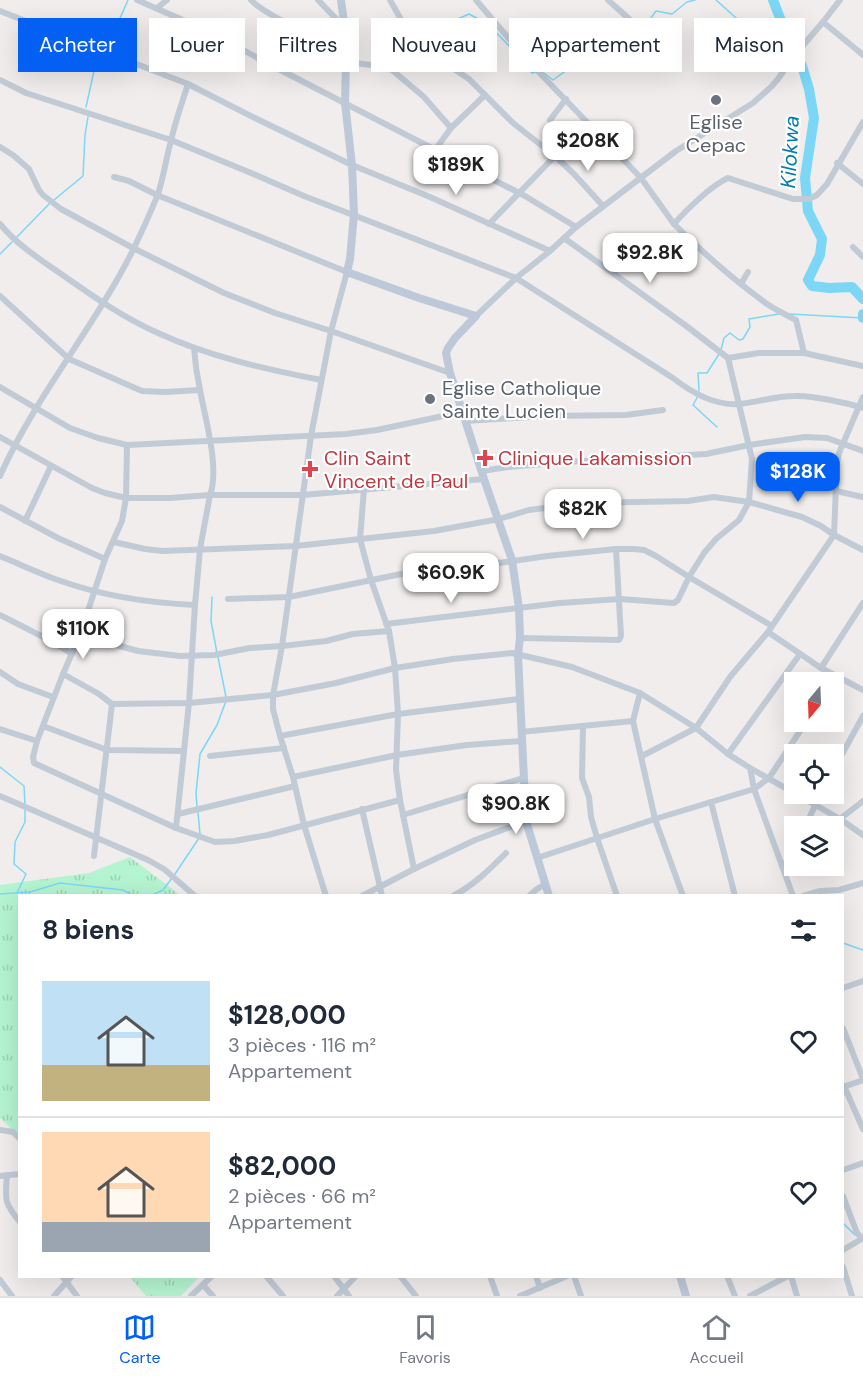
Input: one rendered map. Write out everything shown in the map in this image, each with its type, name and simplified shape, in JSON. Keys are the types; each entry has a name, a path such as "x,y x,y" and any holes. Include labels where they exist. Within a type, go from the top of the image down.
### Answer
{"street":[{"path":"137,0 215,34 261,60 519,192 576,227"},
{"path":"157,8 167,0"},
{"path":"251,0 264,11 279,18"},
{"path":"318,0 335,18"},
{"path":"341,0 343,18"},
{"path":"390,0 417,48 469,79 513,123 574,174 603,206"},
{"path":"476,0 528,61 641,178 675,224 707,256 741,284 768,305 796,320 804,353"},
{"path":"608,0 628,18"},
{"path":"548,894 525,821 519,699 519,608 512,560 462,412 446,353 461,331 476,316 576,227 676,151 753,103 771,87 840,0"},
{"path":"0,11 188,84 352,165 550,251"},
{"path":"823,22 863,55"},
{"path":"359,64 392,70 424,98 451,128"},
{"path":"325,894 280,736 273,709 273,695 311,436 330,331 350,259 354,214 352,165 345,103 346,72"},
{"path":"0,80 26,93 171,140 304,196 516,278 698,395 720,402 738,404 796,396 811,397 861,407"},
{"path":"0,476 36,408 104,304 134,248 157,195 188,84"},
{"path":"435,150 451,128 485,95"},
{"path":"550,120 566,99"},
{"path":"675,224 711,189 728,178 793,199 807,200 817,195 863,123"},
{"path":"489,224 589,124"},
{"path":"0,147 29,169 39,190 52,202 87,224 134,248 224,293 275,313 450,373"},
{"path":"837,163 863,184"},
{"path":"114,177 136,184 157,195 347,272 476,316"},
{"path":"0,224 14,239 104,304 157,333 218,356 321,380"},
{"path":"80,635 138,651 180,656 217,655 250,648 326,641 387,627 560,603 620,599 674,603 678,600 702,557 716,539 739,520 748,502 752,459 728,358 685,324 564,238"},
{"path":"853,247 863,257"},
{"path":"741,284 748,272"},
{"path":"0,296 69,359 142,391 200,390"},
{"path":"176,828 201,549 213,487 211,442 194,348"},
{"path":"728,358 759,353 804,353 863,366"},
{"path":"0,387 83,433 127,445 346,434 377,430 462,412"},
{"path":"642,756 696,728 730,677 768,632 834,535 837,462 842,444 861,407 863,397"},
{"path":"465,421 548,416 626,415 663,410"},
{"path":"0,437 92,488 126,498 303,495 425,485 483,475 508,467 706,454 779,440 816,437 827,438 863,451"},
{"path":"127,445 126,498 122,521 105,559 80,635 37,741 33,757 34,764 176,828 215,842 268,834 400,800"},
{"path":"25,520 51,466"},
{"path":"364,489 360,539 387,627 395,668 398,714 396,770 414,869"},
{"path":"836,491 863,497"},
{"path":"114,542 162,551 296,546 434,531 499,519 529,510 584,503 688,501 714,497 748,502 802,517 863,550"},
{"path":"0,507 58,538 105,559"},
{"path":"228,598 289,597 401,574 451,570 512,560 616,549 644,550 772,626"},
{"path":"520,638 619,640 621,636 620,599 616,549"},
{"path":"0,556 60,581 95,591 168,604 195,605"},
{"path":"821,668 863,603"},
{"path":"0,615 72,654"},
{"path":"768,632 826,672"},
{"path":"63,674 112,704 189,703 273,695 336,683 395,668 512,653 572,667 640,693 696,728 750,768 834,816"},
{"path":"728,753 800,654"},
{"path":"0,672 18,684 53,697"},
{"path":"844,683 863,690"},
{"path":"640,693 633,721 655,819 682,894"},
{"path":"280,736 398,714 519,699"},
{"path":"94,856 112,704"},
{"path":"844,751 863,716"},
{"path":"293,777 397,755 583,726 633,721"},
{"path":"43,726 107,750 183,751"},
{"path":"583,726 582,778 589,797 591,817 597,838 616,894"},
{"path":"0,729 37,741"},
{"path":"537,858 754,789 768,778 799,732"},
{"path":"210,756 284,748"},
{"path":"750,768 754,789 792,894"},
{"path":"403,814 523,778"},
{"path":"178,814 295,786"},
{"path":"0,796 148,860 174,877 193,894"},
{"path":"844,816 863,801"},
{"path":"711,802 734,894"},
{"path":"810,816 814,805"},
{"path":"362,810 382,894"},
{"path":"366,894 475,840 525,821"},
{"path":"844,822 863,835"},
{"path":"457,894 489,870 506,853"},
{"path":"810,894 820,891 839,891 863,883"},
{"path":"532,894 545,884"},
{"path":"844,988 863,981"},
{"path":"844,1031 863,1079 844,1086 863,1129"},
{"path":"0,1130 13,1132 18,1136"},
{"path":"844,1170 863,1163"},
{"path":"4,1176 6,1201 9,1209 18,1220"},
{"path":"844,1199 863,1247"},
{"path":"844,1249 861,1239"},
{"path":"844,1270 852,1296"},
{"path":"54,1296 67,1278 78,1296"},
{"path":"191,1296 210,1278"},
{"path":"268,1278 283,1296"},
{"path":"336,1278 349,1296"},
{"path":"338,1296 354,1278"},
{"path":"402,1278 416,1296"},
{"path":"491,1278 497,1296"},
{"path":"537,1278 540,1288"},
{"path":"522,1296 562,1278"},
{"path":"575,1278 580,1296"},
{"path":"681,1278 686,1296"},
{"path":"728,1278 735,1296"},
{"path":"750,1296 783,1278"},
{"path":"786,1278 797,1296"},
{"path":"0,1280 12,1296"},
{"path":"203,1285 213,1296"}],"green space":[{"path":"130,857 179,894 18,894 18,1135 0,1118 0,885 89,873"},
{"path":"131,1278 198,1278 181,1296 146,1296"}],"waterway":[{"path":"120,18 128,0"},
{"path":"651,18 656,11 672,14 687,2 695,0"},
{"path":"716,0 736,18"},
{"name":"Kilokwa","path":"773,0 788,39 802,66 814,118 805,178 808,211 822,239 820,255 808,280 812,286 852,287 863,299"},
{"path":"460,18 469,14 477,18"},
{"path":"497,33 509,46"},
{"path":"86,107 94,72"},
{"path":"531,72 536,72"},
{"path":"542,72 553,80 564,72"},
{"path":"54,200 83,176 88,117"},
{"path":"16,238 50,203"},
{"path":"0,254 12,242"},
{"path":"721,350 724,338 730,333 739,340 743,339 750,327 749,319 779,314"},
{"path":"790,314 863,318"},
{"path":"699,391 698,373 707,373 719,354"},
{"path":"698,396 693,405 717,427"},
{"path":"212,597 211,621 217,653"},
{"path":"218,657 226,697"},
{"path":"197,807 200,754 217,725 226,701"},
{"path":"0,767 24,786 25,805"},
{"path":"17,893 26,874 14,864 15,842 25,822 25,810"},
{"path":"198,812 200,834"},
{"path":"175,874 199,838"},
{"path":"154,894 163,890 172,878"},
{"path":"0,894 30,892 60,883 123,890 130,894"},
{"path":"844,943 863,950"},
{"path":"844,1224 855,1235"}],"place":[{"name":"Eglise Cepac","path":"716,100"},
{"name":"Eglise Catholique Sainte Lucien","path":"430,399"},
{"name":"Clinique Lakamission","path":"485,458"},
{"name":"Clin Saint Vincent de Paul","path":"310,469"}]}
